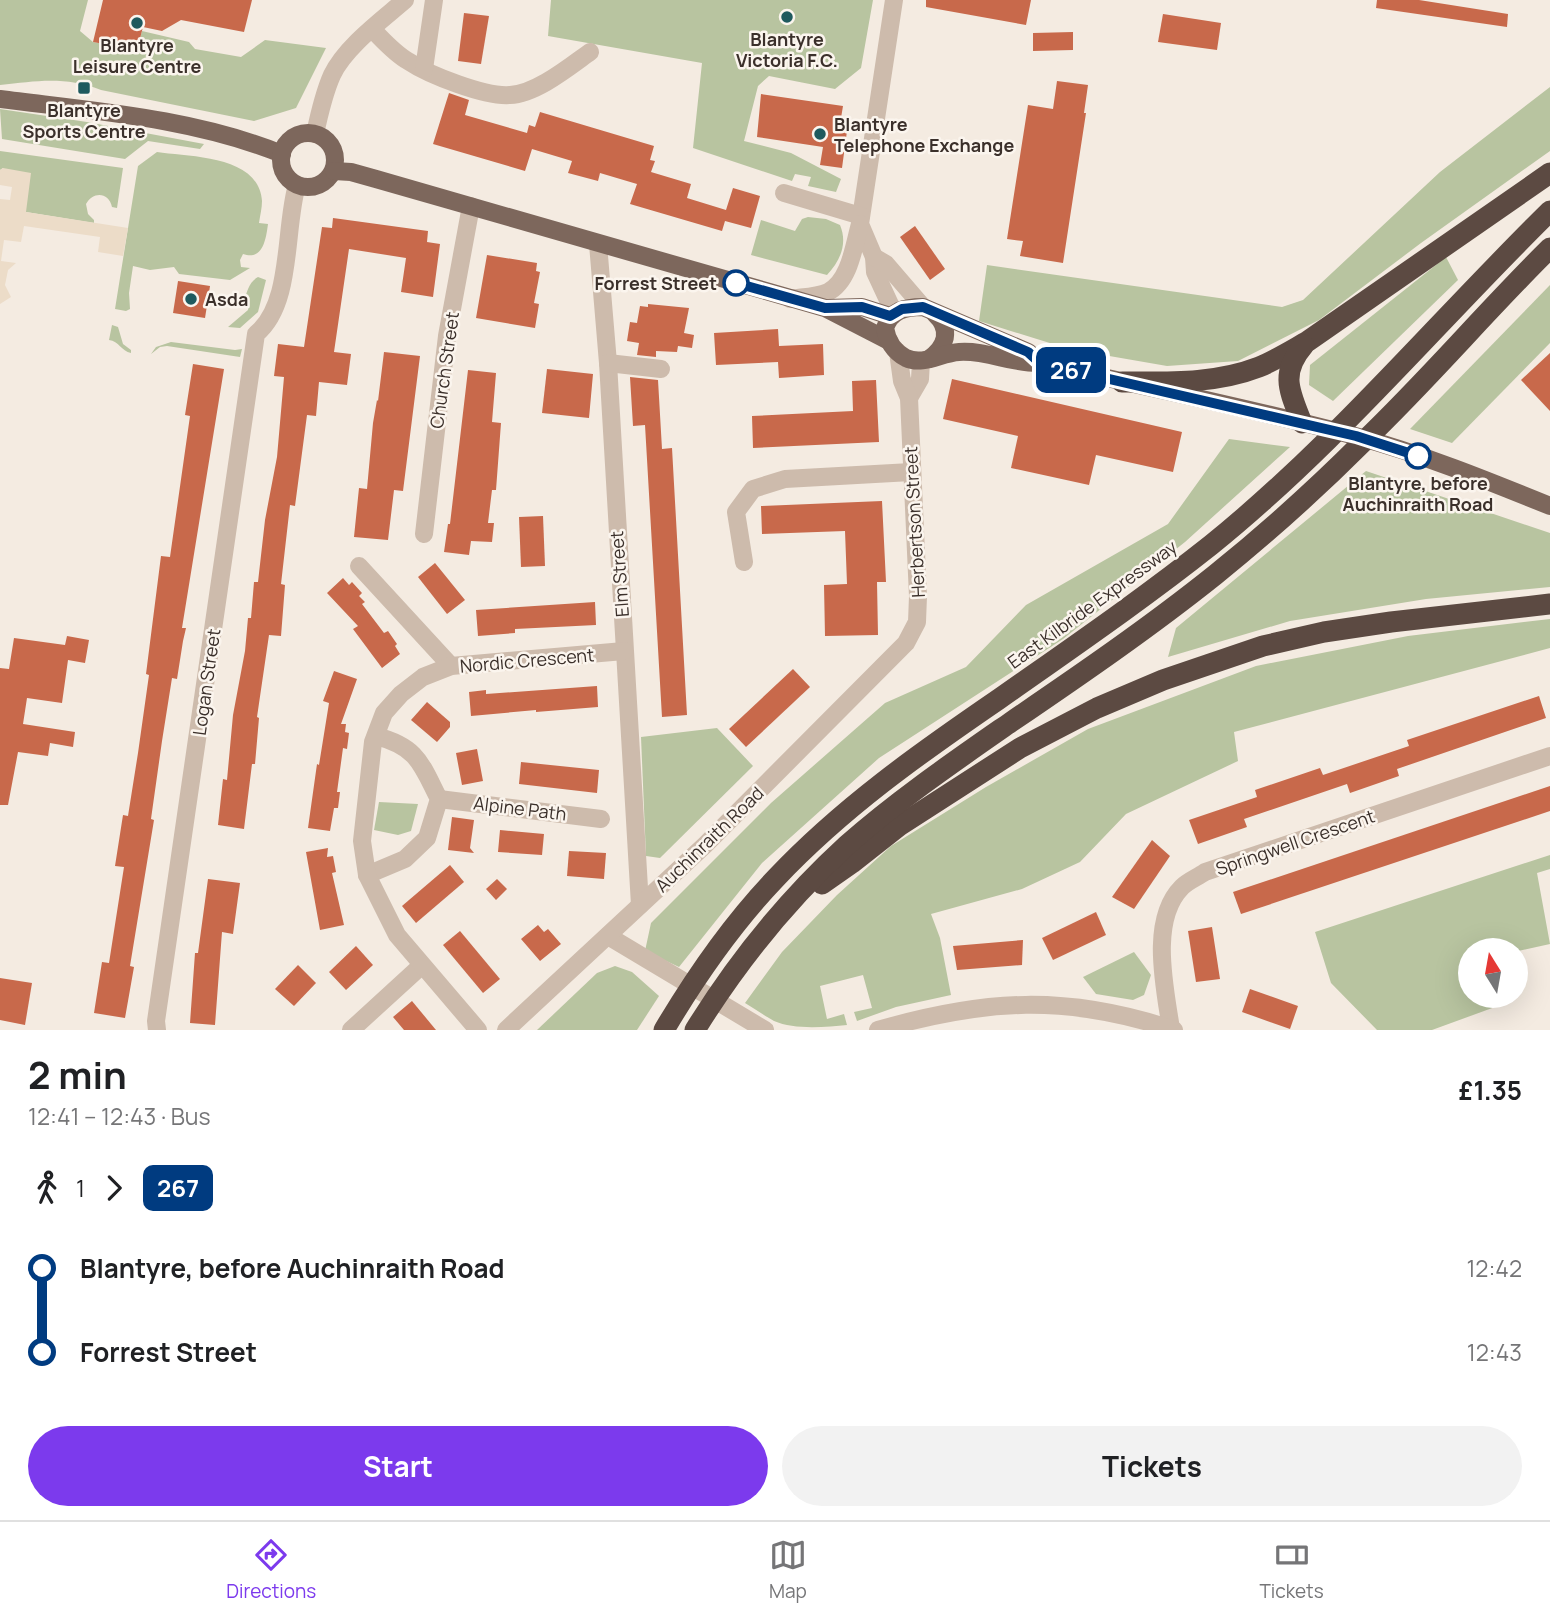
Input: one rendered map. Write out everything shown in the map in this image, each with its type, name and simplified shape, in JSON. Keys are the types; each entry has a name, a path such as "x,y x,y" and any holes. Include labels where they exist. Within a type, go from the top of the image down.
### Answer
{"highway":[{"path":"1122,382 1185,383 1258,367 1308,341 1550,173"},
{"name":"East Kilbride Expressway","path":"664,1030 687,991 723,940 775,878 864,796 1122,612 1233,525 1365,403 1550,211"},
{"path":"695,1030 746,955 782,911 846,846 950,764 1136,635 1214,575 1348,457 1550,248"},
{"path":"1302,423 1288,379 1295,356 1308,341"},
{"path":"782,911 852,863 899,826 1020,748 1097,708 1163,680 1263,646 1324,632 1417,618 1550,604"}],"main road":[{"path":"0,99 162,120 282,154"},
{"path":"315,134 323,137 332,146 335,155 334,171 320,186 310,188 297,185 286,176 282,168 282,154 285,146 295,137 315,134"},
{"path":"334,171 351,172 825,308 893,346 905,358 925,360 962,352 1022,364 1040,363 1302,423 1356,436 1427,459 1550,506"},
{"path":"825,308 862,307 892,314 910,307 929,310 1028,352 1040,363"},
{"path":"925,360 938,353 945,341 944,324 929,310"},
{"path":"892,314 885,328 893,346"}],"street":[{"path":"315,134 332,74 345,56 405,0"},
{"path":"424,69 434,0"},
{"path":"790,299 818,295 836,287 846,271 860,220 894,0"},
{"path":"372,29 407,61 479,91 510,96 543,84 590,52"},
{"name":"Logan Street","path":"157,1030 158,1007 256,334 268,322 277,302 297,185"},
{"path":"783,194 860,220"},
{"name":"Church Street","path":"424,534 447,335 471,206"},
{"path":"860,220 874,257 875,272 892,314"},
{"name":"Elm Street","path":"598,244 608,363 640,905"},
{"path":"874,257 886,264 929,310"},
{"name":"Herbertson Street","path":"893,346 909,398 918,596 917,622 906,643"},
{"name":"Herbertson Street","path":"909,398 920,379 925,360"},
{"path":"608,363 661,369"},
{"path":"744,562 736,512 753,489 785,479 911,472"},
{"path":"359,566 451,666"},
{"name":"Auchinraith Road","path":"506,1030 705,845 906,643"},
{"name":"Nordic Crescent","path":"478,1030 397,935 367,875 362,841 373,741 384,713 401,694 424,677 451,666 624,651"},
{"path":"367,875 405,859 427,838 439,799 419,759 395,741 376,736"},
{"name":"Springwell Crescent","path":"1173,1029 1162,962 1163,932 1167,909 1182,887 1205,872 1550,756"},
{"name":"Alpine Path","path":"439,799 601,819"},
{"path":"608,936 765,1030"},
{"path":"351,1030 421,966"},
{"path":"878,1030 930,1015 989,1005 1036,1003 1108,1012 1173,1029"}],"green space":[{"path":"0,0 88,0 80,31 93,42 137,50 142,31 189,42 195,49 241,57 265,40 326,48 296,108 254,121 63,81 0,85"},
{"path":"551,0 873,0 861,68 835,89 769,76 758,86 744,141 791,153 841,179 836,192 808,186 811,177 795,174 792,181 693,148 702,63 548,36"},
{"path":"1550,87 1550,151 1319,320 1238,361 1167,366 1069,349 979,321 987,265 1282,307 1303,300 1440,172"},
{"path":"0,109 204,144 200,149 148,141 125,159 2,139"},
{"path":"0,151 123,168 117,208 112,207 104,196 93,197 86,204 94,223 26,212 3,168 0,170"},
{"path":"157,152 221,161 249,175 258,186 262,201 259,223 268,224 264,242 259,252 243,254 241,267 250,268 230,280 179,274 174,267 150,270 133,266 129,293 130,309 115,309 138,166"},
{"path":"802,219 826,219 840,225 843,245 836,264 827,275 751,255 761,220 795,231"},
{"path":"1446,257 1458,280 1333,401 1309,385 1310,365"},
{"path":"258,277 266,280 258,312 240,328 228,327 248,310 249,302 244,301 247,291"},
{"path":"1550,285 1550,343 1452,443 1410,429"},
{"path":"112,325 118,327 123,344 131,353 109,340"},
{"path":"171,342 242,349 240,357 167,346 160,347 151,354 156,347"},
{"path":"1229,439 1290,447 1185,542 1063,639 879,758 762,863 679,967 645,951 651,923 771,803 885,703 966,667 1026,605 1168,524"},
{"path":"1366,471 1550,533 1550,587 1426,599 1290,621 1168,657 1176,628"},
{"path":"1550,619 1550,648 1234,732 1238,761 1126,814 1080,862 1022,889 931,914 940,938 951,995 896,1007 857,1021 854,1012 872,1008 863,975 820,986 827,1019 844,1014 847,1025 820,1027 782,1024 745,1003 782,952 837,895 891,846 986,787 1088,729 1256,666 1408,636"},
{"path":"717,728 753,766 660,858 646,856 641,737"},
{"path":"379,802 418,804 411,831 398,835 374,830"},
{"path":"1550,855 1550,869 1537,873 1550,944 1528,949 1528,938 1458,938 1458,1008 1492,1008 1432,1030 1377,1030 1331,983 1315,932"},
{"path":"1134,952 1151,975 1144,995 1133,1000 1096,994 1083,977"},
{"path":"615,966 632,972 659,996 637,1030 537,1030 597,973"}],"shaded area":[{"path":"3,168 31,173 26,212 128,228 123,256 98,252 100,237 24,226 21,242 4,240 1,261 16,263 8,270 5,285 11,297 0,304 0,199 10,200 12,187 0,185 0,170"}],"building":[{"name":"Blantyre Leisure Centre","path":"103,0 252,0 244,32 181,20 162,31 143,27 137,50 93,42"},
{"path":"926,0 1031,0 1026,25 926,7"},
{"path":"1377,0 1419,0 1508,14 1507,27 1376,8"},
{"path":"464,13 489,16 481,64 458,61"},
{"path":"1163,14 1221,23 1217,50 1158,42"},
{"path":"1073,32 1073,50 1033,51 1033,33"},
{"path":"1057,81 1088,85 1063,263 1020,256 1023,241 1007,239 1028,105 1053,109"},
{"path":"449,93 469,100 465,115 527,133 529,125 535,127 540,112 654,146 650,160 655,161 651,172 691,184 687,198 726,210 733,188 760,196 751,228 725,221 722,231 630,204 637,184 600,173 598,181 568,173 572,161 532,149 525,171 433,144"},
{"name":"Blantyre Telephone Exchange","path":"761,94 843,106 839,130 847,131 842,168 820,165 823,147 757,137"},
{"path":"333,218 428,231 427,242 440,244 433,297 401,292 406,258 349,249 334,352 351,354 347,385 319,382 316,416 307,415 295,506 290,505 281,584 285,585 281,636 269,635 257,717 255,764 252,764 244,829 218,825 223,779 227,780 233,715 248,618 251,618 254,582 258,582 265,520 277,457 284,377 274,376 278,344 304,347 322,227 332,228"},
{"path":"915,226 945,269 930,280 900,237"},
{"path":"487,255 537,263 536,271 540,272 534,303 539,304 535,328 476,318"},
{"path":"178,281 210,286 205,318 173,313"},
{"path":"648,304 689,308 684,333 694,335 692,348 678,346 677,352 656,351 656,357 637,355 639,343 627,341 630,322 637,323 640,306 648,307"},
{"path":"778,329 779,346 823,344 824,375 779,378 778,362 716,365 714,333"},
{"path":"384,352 420,356 403,491 394,490 388,540 354,537 359,488 367,489 373,423"},
{"path":"1550,353 1550,411 1521,380"},
{"path":"193,364 224,369 182,628 186,628 177,679 172,678 162,741 151,819 154,820 130,966 134,967 125,1018 94,1013 102,962 109,963 124,867 115,866 123,815 128,816 138,753 161,556 170,557 190,416 185,415"},
{"path":"547,369 593,374 589,418 542,413"},
{"path":"468,370 496,373 492,422 501,423 496,490 492,490 488,523 494,523 492,542 471,541 469,555 444,552 450,524"},
{"path":"630,377 658,380 662,449 672,448 687,715 662,717 645,425 633,426"},
{"path":"952,379 1182,432 1173,472 1096,455 1089,485 1011,468 1018,436 943,419"},
{"path":"876,380 879,442 753,448 752,416 853,411 852,381"},
{"path":"882,501 886,582 877,582 878,635 825,636 824,585 847,584 845,531 762,534 761,506"},
{"path":"543,516 545,566 521,567 519,517"},
{"path":"435,563 465,600 447,614 418,577"},
{"path":"343,578 349,585 352,582 362,593 359,596 365,602 362,604 384,633 388,631 397,644 395,646 400,654 382,668 353,629 358,626 327,593"},
{"path":"595,602 596,625 515,629 515,633 478,636 476,610"},
{"path":"67,636 89,640 85,663 68,660 62,703 27,698 23,724 75,732 73,747 50,743 48,756 18,752 8,805 0,805 0,668 9,669 14,638 65,645"},
{"path":"793,669 810,687 746,747 729,729"},
{"path":"334,671 357,679 341,724 346,724 345,732 349,733 347,749 343,748 337,792 340,792 338,808 334,808 330,831 308,828 329,703 323,701"},
{"path":"597,686 598,707 471,716 469,692 486,690 486,694"},
{"path":"1539,696 1546,718 1397,769 1399,776 1350,793 1347,784 1244,819 1247,827 1198,844 1189,820 1257,797 1255,790 1320,768 1323,775 1409,746 1407,740"},
{"path":"427,702 450,722 450,727 437,742 411,720"},
{"path":"477,749 483,781 462,785 456,753"},
{"path":"521,762 599,770 597,793 519,784"},
{"path":"1550,786 1550,811 1241,914 1233,892"},
{"path":"452,817 474,820 470,848 474,853 448,850"},
{"path":"500,830 544,834 542,855 498,852"},
{"path":"1152,840 1170,856 1134,909 1112,897"},
{"path":"328,848 327,857 333,856 336,872 332,873 344,925 320,930 306,852"},
{"path":"569,851 606,853 604,879 567,876"},
{"path":"450,865 464,882 416,923 402,906"},
{"path":"208,879 240,883 233,934 222,932 215,1025 190,1023 195,953 198,953"},
{"path":"497,879 507,889 496,900 486,889"},
{"path":"1096,912 1106,935 1053,960 1042,938"},
{"path":"538,925 544,932 548,929 561,944 540,961 521,939"},
{"path":"1212,927 1220,979 1196,982 1188,931"},
{"path":"460,931 500,979 483,993 443,945"},
{"path":"1023,940 1022,965 957,970 953,946"},
{"path":"356,946 373,965 346,990 329,972"},
{"path":"298,965 316,983 294,1006 275,989"},
{"path":"0,978 32,983 25,1025 0,1020"},
{"path":"1250,989 1298,1006 1290,1029 1242,1012"},
{"path":"412,1001 436,1030 404,1030 393,1017"}],"bus line":[{"name":"267","path":"736,283 825,308 862,307 890,316 902,309 923,307 1028,352 1040,363 1356,436 1418,456"}],"place":[{"name":"Blantyre Victoria F.C.","path":"787,17"},
{"name":"Blantyre Leisure Centre","path":"137,23"},
{"name":"Blantyre Sports Centre","path":"84,88"},
{"name":"Blantyre Telephone Exchange","path":"820,134"},
{"name":"Forrest Street","path":"736,283"},
{"name":"Asda","path":"191,299"},
{"name":"Blantyre, before Auchinraith Road","path":"1418,456"}]}
